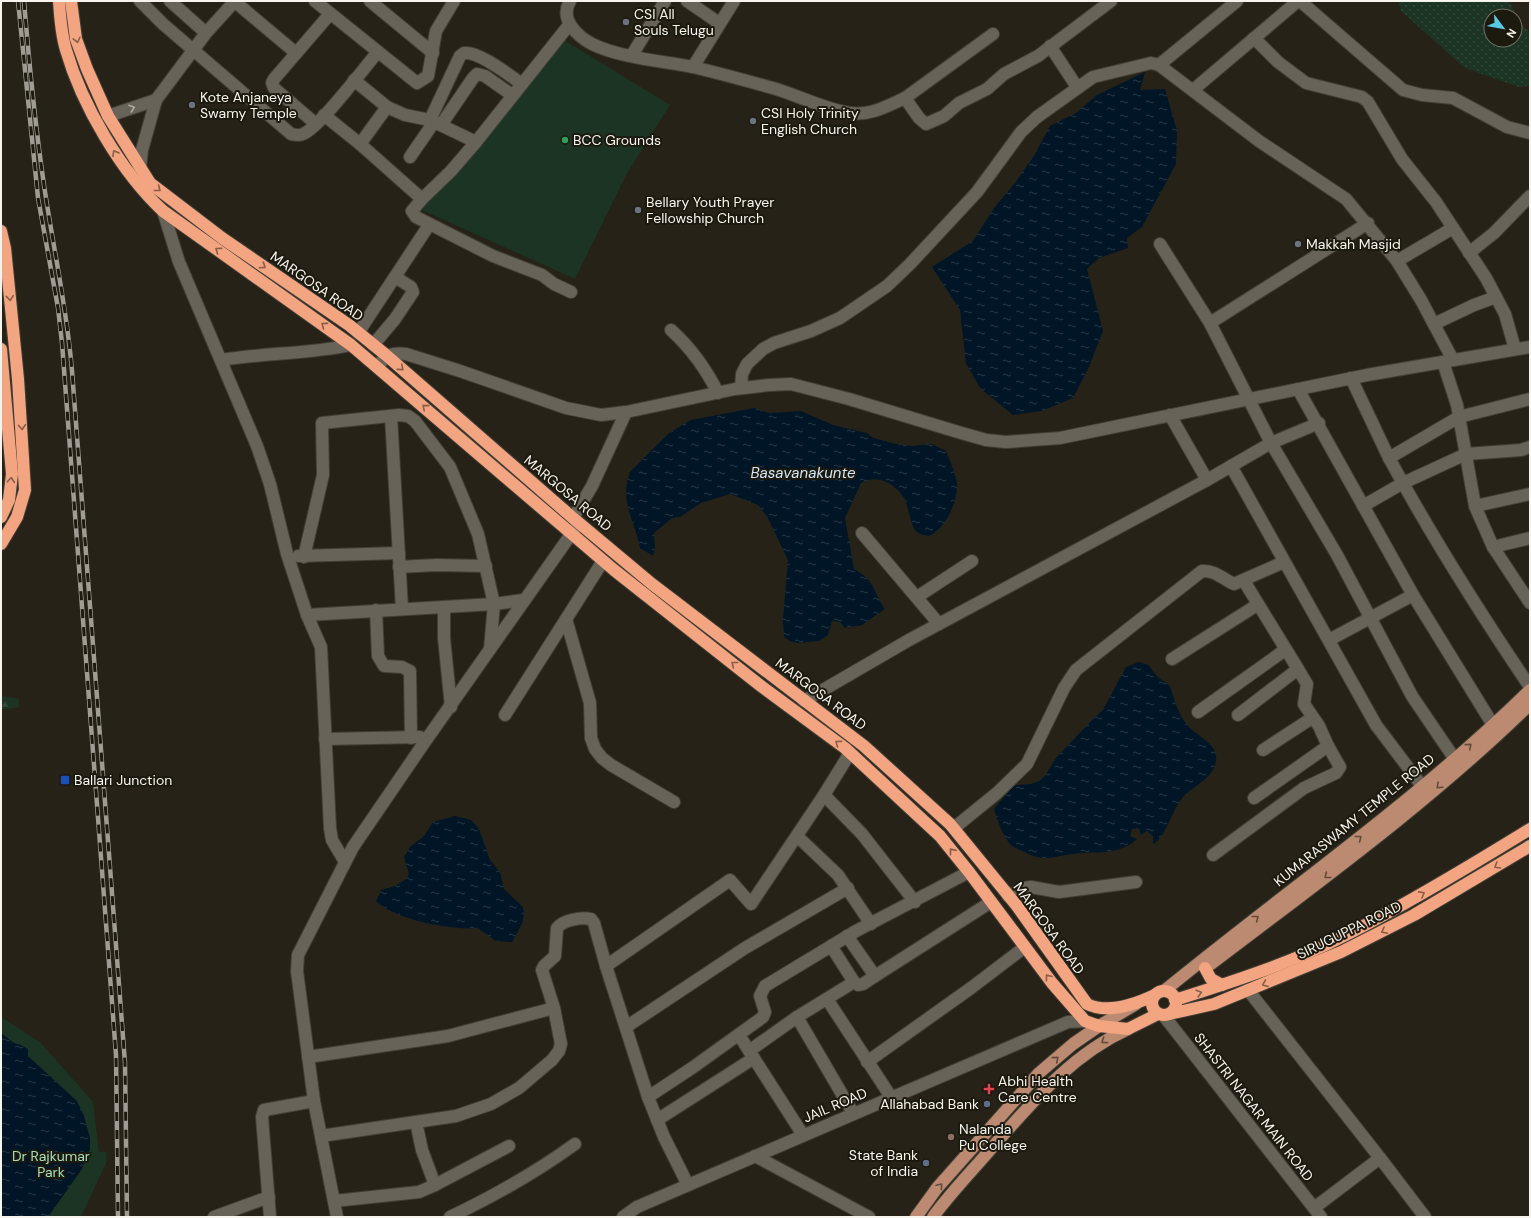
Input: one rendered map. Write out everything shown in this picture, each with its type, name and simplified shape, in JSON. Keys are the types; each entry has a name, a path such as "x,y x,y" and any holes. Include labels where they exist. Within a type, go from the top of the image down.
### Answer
{"highway":[{"name":"MARGOSA ROAD","path":"59,1 65,48 74,75 100,127 131,177 146,196 163,211 352,345 603,561 761,686 850,753 940,836 1084,1021"},
{"name":"MARGOSA ROAD","path":"71,1 76,39 81,55 108,116 150,183 222,238 358,333 576,521 652,584 864,746 954,828 1008,896 1087,1004 1099,1009 1140,1002"},
{"path":"1,231 5,248 25,475 25,490 17,517 1,544"},
{"path":"1,349 12,474 9,500 2,515 17,517"},
{"path":"1140,1002 1167,995 1222,985 1270,968 1345,936 1437,886 1530,829"},
{"name":"SIRUGUPPA ROAD","path":"1128,1029 1164,1015 1198,1009 1341,952 1414,915 1530,846"},
{"path":"1205,968 1211,978 1222,985"},
{"path":"1167,995 1176,1006 1164,1015 1152,1006 1167,995"},
{"path":"1084,1021 1099,1026 1128,1029"}],"main road":[{"name":"KUMARASWAMY TEMPLE ROAD","path":"1167,995 1192,968 1391,813 1493,725 1530,689"},
{"name":"KUMARASWAMY TEMPLE ROAD","path":"1167,995 1309,890 1426,798 1530,704"},
{"path":"919,1212 937,1188 1039,1074 1073,1044 1099,1026 1140,1002"},
{"path":"934,1216 1052,1081 1082,1056 1110,1037 1128,1029"}],"street":[{"path":"140,1 154,16 291,134 297,136 303,134 320,120 377,53"},
{"path":"170,1 206,34"},
{"path":"131,177 140,168 142,150 156,100 206,34 235,1 296,53"},
{"path":"370,1 433,53"},
{"path":"319,2 330,14 377,53 417,83 428,76 436,31 454,1"},
{"path":"632,55 665,1"},
{"path":"687,1 719,23"},
{"path":"693,67 734,1"},
{"path":"905,98 919,118 926,124 944,116 959,103 987,89 1004,74 1038,56 1084,23 1111,1"},
{"path":"1159,65 1237,1"},
{"path":"1193,90 1299,1 1403,90 1422,95 1454,98 1507,127 1530,133"},
{"path":"567,2 569,25 577,33 593,44 632,55 693,67 771,87 850,113 872,112 905,98 993,34"},
{"path":"330,14 274,79 272,83 274,88 320,120 360,144 422,199"},
{"path":"569,25 476,142 451,171 414,208 413,214 429,224 493,256 542,275 554,284 571,292"},
{"path":"1254,38 1278,62 1306,83 1362,97 1368,102 1402,159 1436,202 1496,297 1505,314 1515,349"},
{"path":"1050,46 1077,87"},
{"path":"435,122 460,56 464,53 473,54 490,63 522,84"},
{"path":"741,388 742,374 747,364 763,349 774,343 810,331 840,318 887,286 910,264 977,192 1021,132 1037,117 1093,77 1151,62 1159,65 1259,140 1346,198 1368,223 1397,261 1434,324 1448,361 1475,506 1493,547 1530,603"},
{"path":"410,157 435,122 477,74 485,76 512,95"},
{"path":"354,80 387,107 405,115 435,122 476,142"},
{"path":"108,116 156,100"},
{"path":"360,144 387,107"},
{"path":"1469,253 1499,228 1530,196"},
{"path":"163,211 179,262 221,360 239,408 257,446 270,484 287,554 307,615 321,647 325,688 325,739 332,840 345,862"},
{"path":"1210,323 1368,223"},
{"path":"358,333 429,224"},
{"path":"1397,261 1453,228"},
{"path":"1160,244 1210,323 1271,443 1337,555 1412,696 1454,758"},
{"path":"373,345 395,319 413,292 411,287 395,277"},
{"path":"1434,324 1474,305 1496,297"},
{"path":"671,330 685,342 709,375 718,393"},
{"path":"221,360 253,355 336,348 352,345"},
{"path":"378,366 386,356 397,353 406,354 566,408 601,415 626,412 741,388 769,384 791,384 849,399 986,440 1006,442 1060,438 1248,398 1351,378 1530,347"},
{"path":"1351,378 1403,484 1530,689"},
{"path":"1298,389 1319,423 1413,595 1493,725"},
{"path":"1389,458 1459,417 1530,399"},
{"path":"337,1217 314,1101 296,971 298,955 353,847 571,534 626,412"},
{"path":"1170,415 1207,480"},
{"path":"304,557 323,475 322,423 391,416 408,416 414,421 450,467 478,534 494,604 490,650"},
{"path":"391,416 402,609"},
{"path":"804,701 939,624 1207,480 1271,443 1319,423"},
{"path":"1364,506 1403,484 1466,454 1521,450 1530,447"},
{"path":"1231,466 1376,725 1422,786"},
{"path":"1475,506 1530,494"},
{"path":"862,533 939,624"},
{"path":"1493,547 1530,538"},
{"path":"287,554 304,557 399,553"},
{"path":"505,715 603,561"},
{"path":"917,597 972,561"},
{"path":"954,828 997,793 1027,764 1064,688 1076,670 1202,571 1209,570 1234,584 1244,581 1284,562"},
{"path":"399,567 436,565 486,566"},
{"path":"1213,855 1304,788 1336,773 1340,767 1319,726 1312,718 1303,700 1307,690 1307,684 1257,605 1244,581"},
{"path":"1329,640 1413,595"},
{"path":"307,615 494,604 524,600"},
{"path":"1172,659 1257,605"},
{"path":"444,607 444,638 451,707"},
{"path":"376,610 378,656 380,661 384,666 402,668 410,671 411,738"},
{"path":"566,619 590,703 592,738 595,749 602,758 611,765 674,802"},
{"path":"1198,712 1285,650"},
{"path":"1238,715 1298,669"},
{"path":"1263,750 1312,718"},
{"path":"325,739 429,737"},
{"path":"1254,798 1328,746"},
{"path":"606,966 730,880 751,904 824,795 850,753"},
{"path":"824,795 862,834 914,902"},
{"path":"797,836 830,866 848,888 871,924"},
{"path":"648,1096 692,1068 763,1017 764,1012 760,996 765,986 847,936 969,872"},
{"path":"1008,896 1020,889 1031,887 1059,892 1136,882"},
{"path":"626,1026 745,948 848,888"},
{"path":"831,946 854,982 858,985 863,984 991,902"},
{"path":"321,1136 456,1116 491,1104 519,1088 545,1067 559,1051 561,1044 554,1008 542,970 544,966 555,956 555,934 560,924 563,922 591,919 594,923 606,966 648,1096 657,1120 688,1185"},
{"path":"847,936 875,976"},
{"path":"867,1062 971,988 1025,947"},
{"path":"657,1120 751,1055 797,1017 854,982"},
{"path":"1248,990 1425,1217"},
{"path":"827,999 891,1097"},
{"path":"308,1057 448,1036 554,1008"},
{"name":"SHASTRI NAGAR MAIN ROAD","path":"1164,1015 1317,1213"},
{"path":"797,1017 854,1113"},
{"name":"JAIL ROAD","path":"623,1217 637,1207 891,1097 1068,1022 1084,1021"},
{"path":"739,1035 803,1135"},
{"path":"270,1217 262,1117 264,1110 267,1108 314,1101"},
{"path":"416,1122 422,1150 435,1185"},
{"path":"450,1217 494,1196 550,1162 574,1144"},
{"path":"334,1201 419,1192 509,1146"},
{"path":"755,1156 869,1217"},
{"path":"1317,1213 1380,1158"},
{"path":"214,1217 269,1197"},
{"path":"919,1212 934,1216"}],"green space":[{"path":"1398,1 1510,1 1513,8 1483,8 1483,48 1523,48 1523,26 1530,32 1530,86 1519,87 1465,68 1401,11"},
{"name":"BCC Grounds","path":"564,40 670,105 626,175 575,279 422,210"},
{"path":"1,696 19,699 19,707 1,710"},
{"name":"Dr Rajkumar Park","path":"1,1017 41,1043 93,1102 99,1152 106,1152 107,1161 81,1217 1,1217"}],"water":[{"path":"1145,72 1140,90 1165,89 1177,131 1176,164 1142,227 1127,238 1128,248 1099,258 1087,269 1103,331 1089,367 1073,398 1042,411 1013,415 980,388 966,363 960,310 932,267 973,241 994,208 1015,183 1034,156 1050,126 1076,113 1097,95"},
{"name":"Basavanakunte","path":"754,408 769,413 801,411 833,425 867,433 873,438 896,444 912,446 932,444 946,451 957,483 957,490 953,506 946,521 929,536 915,530 905,500 892,485 874,479 861,483 845,518 854,569 861,573 870,582 885,609 862,625 845,628 840,622 832,621 828,635 819,641 797,643 789,641 784,636 783,620 788,560 768,518 758,505 730,494 701,503 680,517 672,518 654,533 655,548 653,556 640,548 627,502 627,483 630,472 669,433 691,420"},
{"path":"1139,662 1148,665 1157,676 1169,685 1175,703 1184,721 1191,729 1206,740 1214,750 1216,761 1212,772 1181,800 1163,834 1153,845 1153,836 1147,831 1141,835 1139,828 1132,829 1130,836 1137,839 1122,848 1106,852 1042,858 1030,855 1012,846 1003,832 994,809 1014,785 1031,784 1039,781 1045,776 1056,758 1103,710 1126,667"},
{"path":"455,816 471,820 479,829 490,860 500,872 504,889 523,907 524,913 522,924 512,942 496,941 478,928 454,928 439,926 409,918 395,913 376,901 381,890 397,885 407,877 409,874 404,857 410,847 424,836 433,822"},
{"name":"Dr Rajkumar Park","path":"1,1033 14,1043 28,1049 28,1056 77,1101 84,1116 90,1138 90,1149 82,1169 48,1217 1,1217"}],"railway":[{"path":"18,1 38,198 58,308 62,343 116,1055 118,1217"},
{"path":"24,1 32,93 41,162 70,347 125,1063 127,1217"}],"place":[{"name":"CSI All Souls Telugu","path":"626,22"},
{"name":"Kote Anjaneya Swamy Temple","path":"192,105"},
{"name":"CSI Holy Trinity English Church","path":"753,121"},
{"name":"BCC Grounds","path":"565,140"},
{"name":"Bellary Youth Prayer Fellowship Church","path":"638,210"},
{"name":"Makkah Masjid","path":"1298,244"},
{"name":"Ballari Junction","path":"65,780"},
{"name":"Abhi Health Care Centre","path":"989,1089"},
{"name":"Allahabad Bank","path":"987,1104"},
{"name":"Nalanda Pu College","path":"951,1137"},
{"name":"State Bank of India","path":"926,1163"}]}
